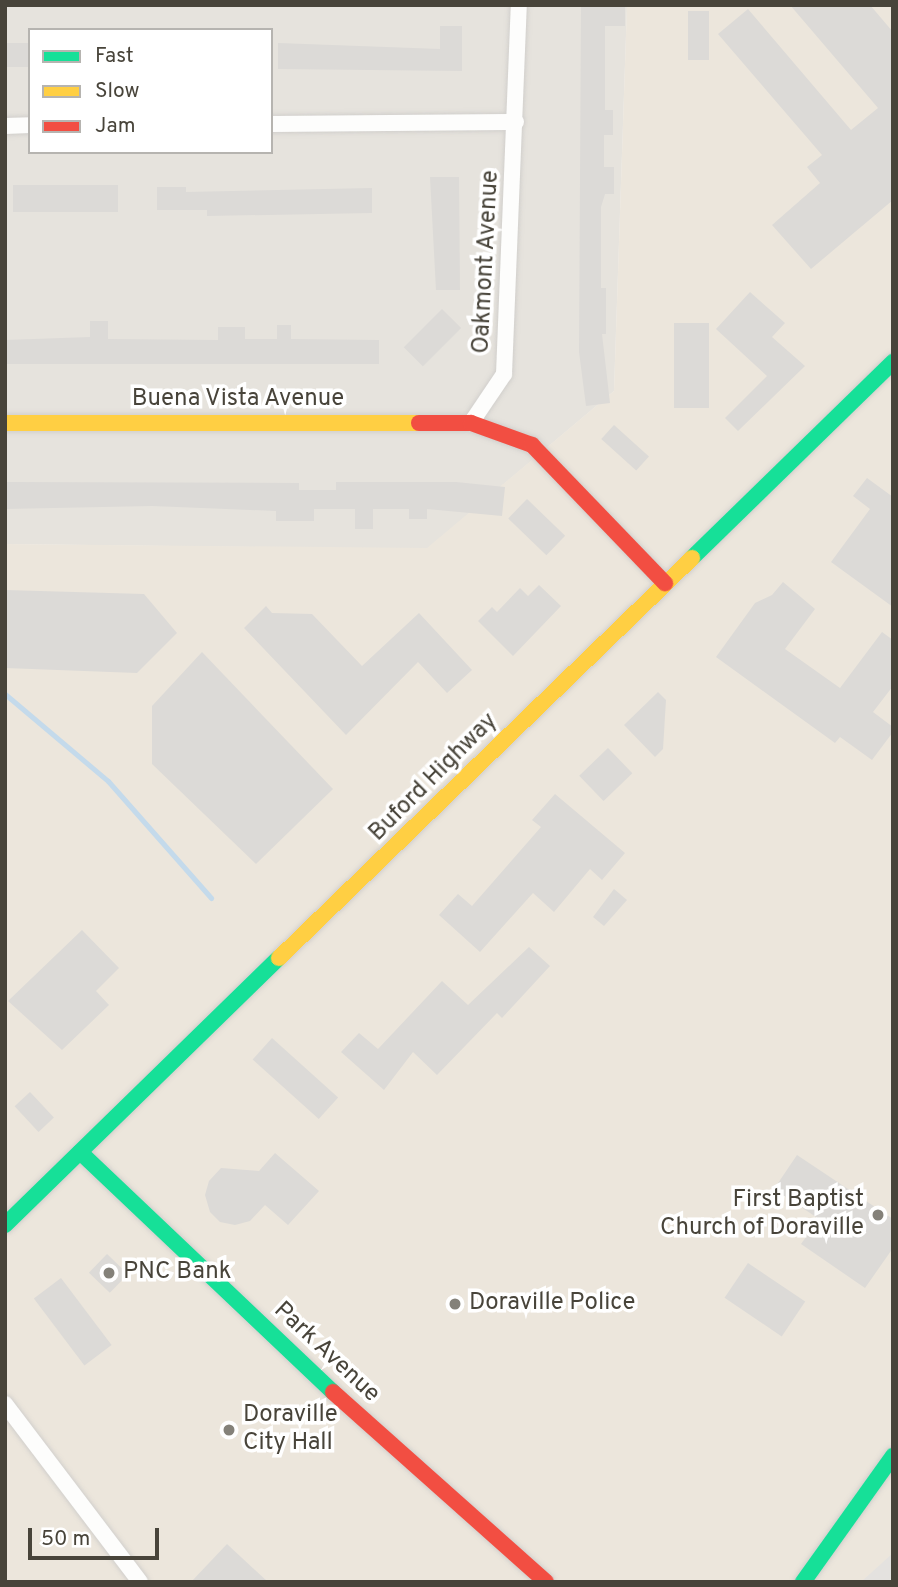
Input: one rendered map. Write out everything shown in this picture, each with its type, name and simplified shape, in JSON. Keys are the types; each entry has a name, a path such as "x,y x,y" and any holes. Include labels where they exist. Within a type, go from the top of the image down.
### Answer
{"street":[{"name":"Oakmont Avenue","path":"471,423 504,374 519,5"},
{"path":"273,124 516,122"},
{"path":"5,125 28,125"},
{"name":"Buford Highway","path":"5,1225 893,362"},
{"name":"Buena Vista Avenue","path":"5,423 471,423"},
{"path":"471,423 532,444 665,583"},
{"name":"Park Avenue","path":"80,1152 331,1390 546,1582"},
{"path":"5,1404 140,1582"},
{"path":"803,1582 893,1456"}],"shaded area":[{"path":"5,5 627,5 614,391 427,549 5,544"},
{"path":"627,5 893,5 893,1582 5,1582 5,544 427,548 614,391"},
{"path":"893,1553 893,1582 861,1582"}],"building":[{"path":"581,5 625,5 625,26 605,26 605,110 613,110 613,135 604,135 604,167 614,167 614,194 605,194 601,207 601,288 606,288 606,334 602,334 610,403 586,406 579,352"},
{"path":"790,5 870,5 893,32 893,200 811,269 772,225 820,183 807,167 822,155 718,34 748,9 851,130 878,108"},
{"path":"688,11 709,11 709,60 688,60"},
{"path":"440,26 462,26 462,71 278,69 278,43 440,49"},
{"path":"5,43 28,43 28,67 5,67"},
{"path":"430,177 459,177 460,290 436,290"},
{"path":"13,185 118,185 118,212 13,212"},
{"path":"157,187 186,187 186,192 372,188 372,213 207,216 207,210 157,210"},
{"path":"750,292 785,323 772,337 805,366 738,431 725,418 767,376 716,329"},
{"path":"442,309 461,328 423,366 404,347"},
{"path":"90,321 108,321 108,339 218,340 218,327 245,327 245,339 277,339 277,325 291,325 291,339 379,340 379,364 5,364 5,340 90,337"},
{"path":"674,323 709,323 709,408 674,408"},
{"path":"614,425 649,456 636,471 601,439"},
{"path":"867,478 893,497 893,607 831,562 870,509 853,496"},
{"path":"5,482 299,483 299,490 336,490 336,482 456,482 505,487 502,516 427,509 427,519 409,519 409,509 373,509 373,529 355,529 355,509 314,509 314,521 276,521 276,511 152,506 5,509"},
{"path":"527,499 565,536 546,555 508,518"},
{"path":"783,582 815,609 785,649 840,688 882,632 893,640 893,686 873,712 893,727 893,732 872,760 840,737 835,743 716,657 755,603 772,595"},
{"path":"539,585 561,606 513,656 478,621 492,607 497,612 520,588 528,596"},
{"path":"5,590 144,594 177,633 137,673 5,668"},
{"path":"266,606 272,613 312,614 362,666 419,613 472,670 447,693 418,662 346,735 244,628"},
{"path":"202,652 333,789 256,864 152,764 152,706"},
{"path":"658,692 666,700 663,749 655,757 624,725"},
{"path":"608,748 632,773 604,801 579,776"},
{"path":"555,794 625,853 602,880 590,869 554,912 533,893 480,952 439,915 458,894 472,906 541,827 532,820"},
{"path":"614,889 627,900 604,926 593,917"},
{"path":"82,930 119,968 96,991 109,1005 62,1050 8,1001"},
{"path":"529,947 550,966 502,1018 497,1013 437,1075 413,1052 384,1090 341,1052 359,1033 378,1049 442,981 468,1005"},
{"path":"272,1038 338,1098 319,1119 253,1060"},
{"path":"30,1092 54,1118 39,1132 15,1106"},
{"path":"275,1153 319,1191 288,1225 265,1205 250,1221 235,1225 220,1222 210,1212 205,1195 209,1181 221,1168 259,1171"},
{"path":"797,1155 893,1219 893,1248 865,1288 801,1244 819,1219 774,1189"},
{"name":"PNC Bank","path":"107,1254 128,1274 110,1293 89,1273"},
{"path":"748,1263 805,1302 782,1336 725,1298"},
{"path":"61,1278 112,1345 84,1366 34,1298"},
{"path":"227,1544 268,1582 191,1582"}],"waterway":[{"path":"5,694 108,781 211,898"}],"traffic: fast":[{"path":"692,558 893,362"},
{"path":"5,1225 279,958"},
{"path":"80,1152 333,1392"},
{"path":"803,1582 893,1456"}],"traffic: slow":[{"path":"5,423 419,423"},
{"path":"279,958 692,558"}],"traffic: jam":[{"path":"419,423 471,423 532,445 665,583"},
{"path":"333,1392 546,1582"}],"place":[{"name":"First Baptist Church of Doraville","path":"878,1215"},
{"name":"PNC Bank","path":"109,1273"},
{"name":"Doraville Police","path":"455,1304"},
{"name":"Doraville City Hall","path":"229,1430"}]}
